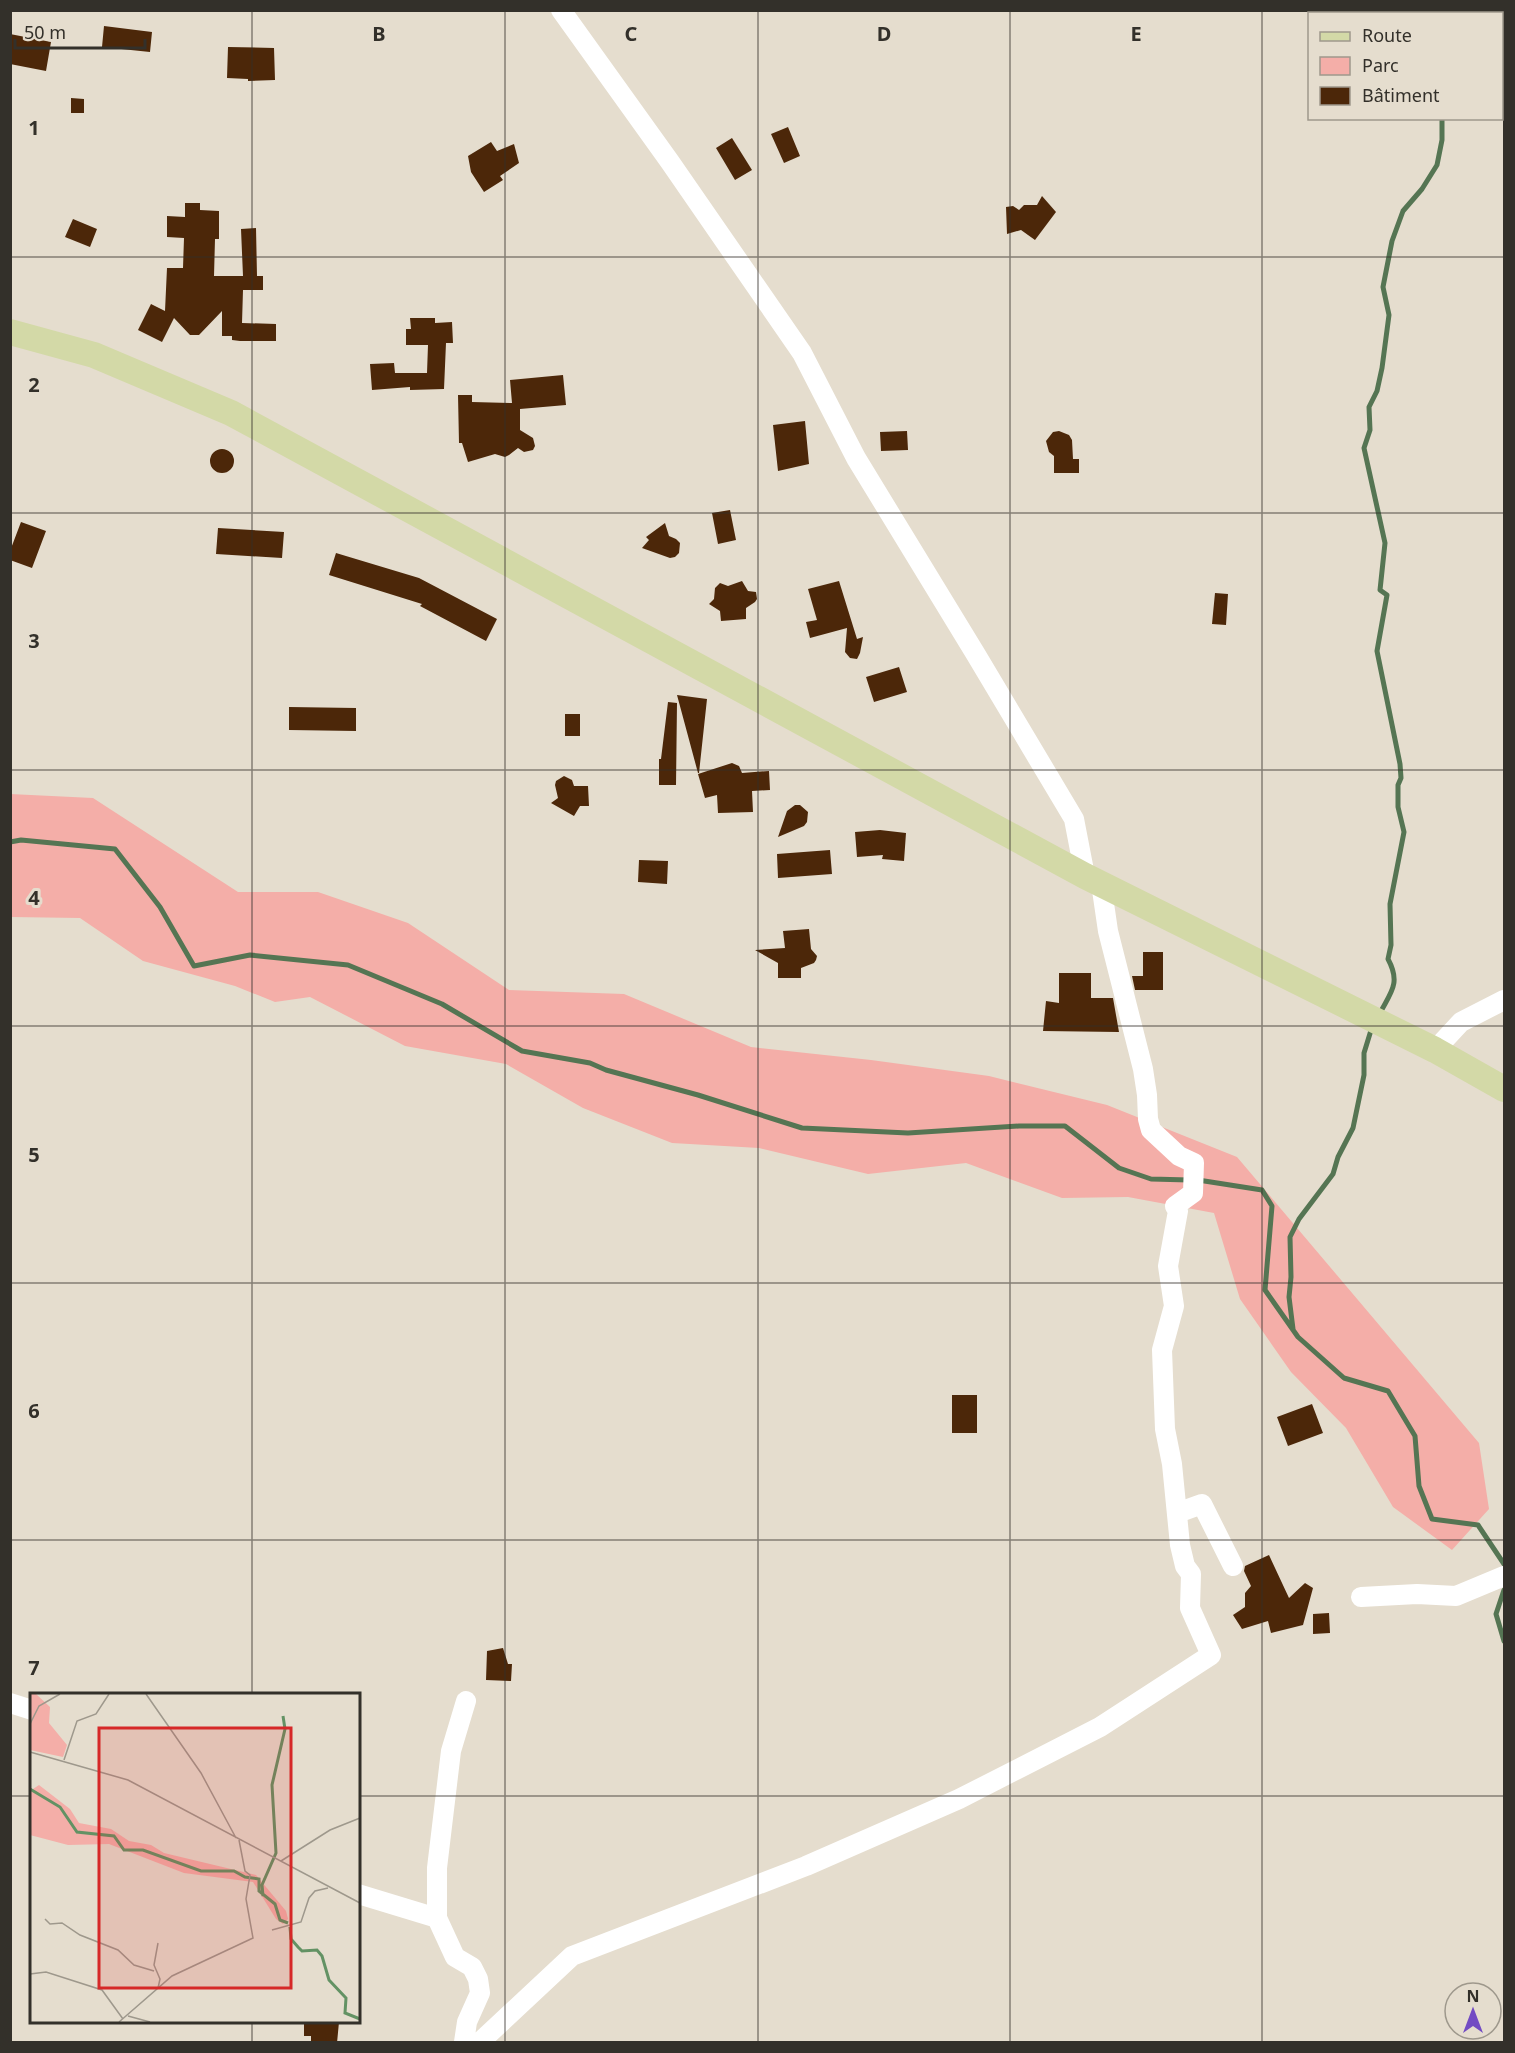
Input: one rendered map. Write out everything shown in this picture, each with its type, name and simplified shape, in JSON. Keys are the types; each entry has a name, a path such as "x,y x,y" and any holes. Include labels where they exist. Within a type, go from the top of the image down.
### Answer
{"main road":[{"path":"10,332 94,355 231,413 1093,879 1390,1027 1504,1089"}],"street":[{"path":"480,2043 572,1956 806,1866 959,1799 1100,1727 1211,1654 1190,1608 1191,1574 1185,1566 1180,1545 1172,1464 1165,1429 1162,1350 1174,1306 1168,1266 1178,1211 1175,1206 1193,1193 1194,1163 1179,1156 1151,1130 1143,1069 1108,931 1074,819 856,458 801,353 670,162 561,10"},
{"path":"1435,1050 1461,1022 1504,1000"},
{"path":"1177,1513 1202,1504 1233,1566"},
{"path":"1361,1597 1417,1594 1456,1596 1504,1576"},
{"path":"464,2043 467,2022 480,1994 478,1979 472,1967 455,1957 437,1918 437,1868 451,1751 466,1701"},
{"path":"10,1703 30,1709"},
{"path":"360,1895 437,1918"}],"green space":[{"path":"10,794 93,798 238,892 318,892 408,923 509,990 624,994 751,1047 989,1076 1107,1105 1237,1157 1479,1443 1489,1509 1452,1550 1393,1507 1346,1428 1291,1372 1240,1299 1214,1213 1128,1197 1062,1198 966,1163 868,1174 759,1148 672,1143 583,1108 506,1064 405,1046 310,997 275,1002 235,986 143,961 80,918 11,917"}],"building":[{"path":"104,26 152,32 150,52 102,47"},
{"path":"10,34 51,42 46,71 10,64"},
{"path":"228,47 274,48 275,80 248,81 248,79 227,78"},
{"path":"71,98 84,99 84,113 71,113"},
{"path":"788,127 800,156 784,163 771,134"},
{"path":"732,138 752,170 735,180 716,148"},
{"path":"491,142 497,151 514,144 519,163 500,176 503,180 484,192 471,172 468,156"},
{"path":"1042,196 1056,212 1035,240 1021,230 1007,234 1006,207 1013,206 1019,210 1024,205 1037,205"},
{"path":"185,203 200,203 200,210 219,211 219,239 215,239 214,276 243,276 241,229 256,228 257,276 263,276 263,290 243,290 242,323 276,324 276,341 240,341 232,340 232,336 222,336 222,311 199,335 190,335 174,318 162,342 138,330 151,304 165,311 167,268 183,268 184,238 167,237 167,216 185,217"},
{"path":"73,219 97,229 90,247 65,237"},
{"path":"410,318 435,318 435,323 452,322 453,343 446,343 444,389 410,390 410,387 372,390 370,364 394,363 395,373 427,373 428,345 406,345 406,329 411,329"},
{"path":"563,375 566,405 520,409 520,430 533,438 535,446 533,450 524,452 518,448 505,457 495,454 468,462 462,443 459,443 458,395 472,395 472,402 512,403 510,380"},
{"path":"805,421 809,464 778,471 773,425"},
{"path":"907,431 908,450 881,451 880,432"},
{"path":"1059,431 1069,435 1072,440 1073,459 1079,459 1079,473 1054,473 1054,456 1049,452 1046,441 1053,432"},
{"path":"222,449 231,452 234,461 231,470 222,473 213,470 210,461 213,452"},
{"path":"730,510 736,540 718,544 712,513"},
{"path":"21,522 46,531 32,568 10,560 10,551"},
{"path":"665,523 669,536 680,543 679,553 675,557 670,558 642,548 649,540 646,537"},
{"path":"218,528 284,532 282,558 216,554"},
{"path":"336,553 419,578 497,619 486,641 420,606 422,604 329,575"},
{"path":"742,581 748,591 756,592 757,599 746,608 746,619 721,621 720,611 709,604 714,599 715,588 720,583 728,586"},
{"path":"839,581 857,639 863,637 857,659 850,658 845,652 847,628 810,638 806,622 817,620 808,589"},
{"path":"1215,593 1228,594 1226,625 1212,624"},
{"path":"899,667 907,692 874,702 866,677"},
{"path":"677,695 707,699 699,773 698,773"},
{"path":"668,702 677,703 676,785 659,785 659,759 661,759"},
{"path":"289,707 356,708 356,731 289,730"},
{"path":"565,714 580,714 580,736 565,736"},
{"path":"732,763 739,766 742,773 769,771 770,790 752,791 753,812 718,813 717,795 705,798 698,774"},
{"path":"564,776 572,780 574,786 588,786 589,806 580,806 574,816 551,803 558,798 556,781"},
{"path":"795,805 800,805 808,812 807,822 804,826 778,837 787,811"},
{"path":"880,830 906,833 904,861 882,859 883,855 857,857 855,832"},
{"path":"830,850 832,874 778,878 777,854"},
{"path":"639,860 668,861 667,884 638,882"},
{"path":"809,929 811,949 817,956 816,960 801,968 801,978 778,978 778,963 755,950 785,948 783,931"},
{"path":"1143,952 1163,952 1163,990 1135,990 1132,976 1143,976"},
{"path":"1059,973 1091,973 1091,998 1113,998 1119,1032 1043,1031 1046,1001 1059,1003"},
{"path":"952,1395 977,1395 977,1433 952,1433"},
{"path":"1312,1404 1323,1433 1288,1446 1277,1417"},
{"path":"1269,1555 1289,1598 1305,1583 1313,1588 1303,1625 1271,1633 1268,1621 1242,1629 1233,1615 1245,1607 1245,1593 1251,1586 1244,1571 1245,1566"},
{"path":"1329,1613 1330,1633 1313,1634 1313,1614"},
{"path":"503,1648 508,1664 512,1664 511,1681 486,1680 487,1651"},
{"path":"304,2023 339,2023 337,2043 311,2043 311,2036 304,2036"}],"waterway":[{"path":"1380,1013 1391,993 1394,981 1388,959 1391,945 1390,904 1404,832 1398,807 1400,764 1377,651 1387,595 1380,590 1385,543 1364,448 1370,430 1369,407 1377,391 1382,368 1389,315 1383,287 1392,241 1403,211 1422,189 1437,165 1442,140 1442,120"},
{"path":"10,842 21,840 115,849 160,907 194,966 250,955 348,965 442,1004 522,1051 590,1063 606,1070 698,1095 802,1128 908,1133 1019,1126 1065,1126 1119,1168 1151,1179 1189,1180"},
{"path":"1293,1329 1289,1297 1290,1237 1299,1219 1333,1174 1338,1157 1353,1128 1364,1075 1364,1053 1372,1027"},
{"path":"1198,1180 1262,1190 1272,1206 1265,1290 1298,1337 1344,1378 1388,1391 1415,1436 1419,1486 1432,1519 1478,1525 1504,1564"},
{"path":"1504,1590 1496,1614 1504,1641"}]}
